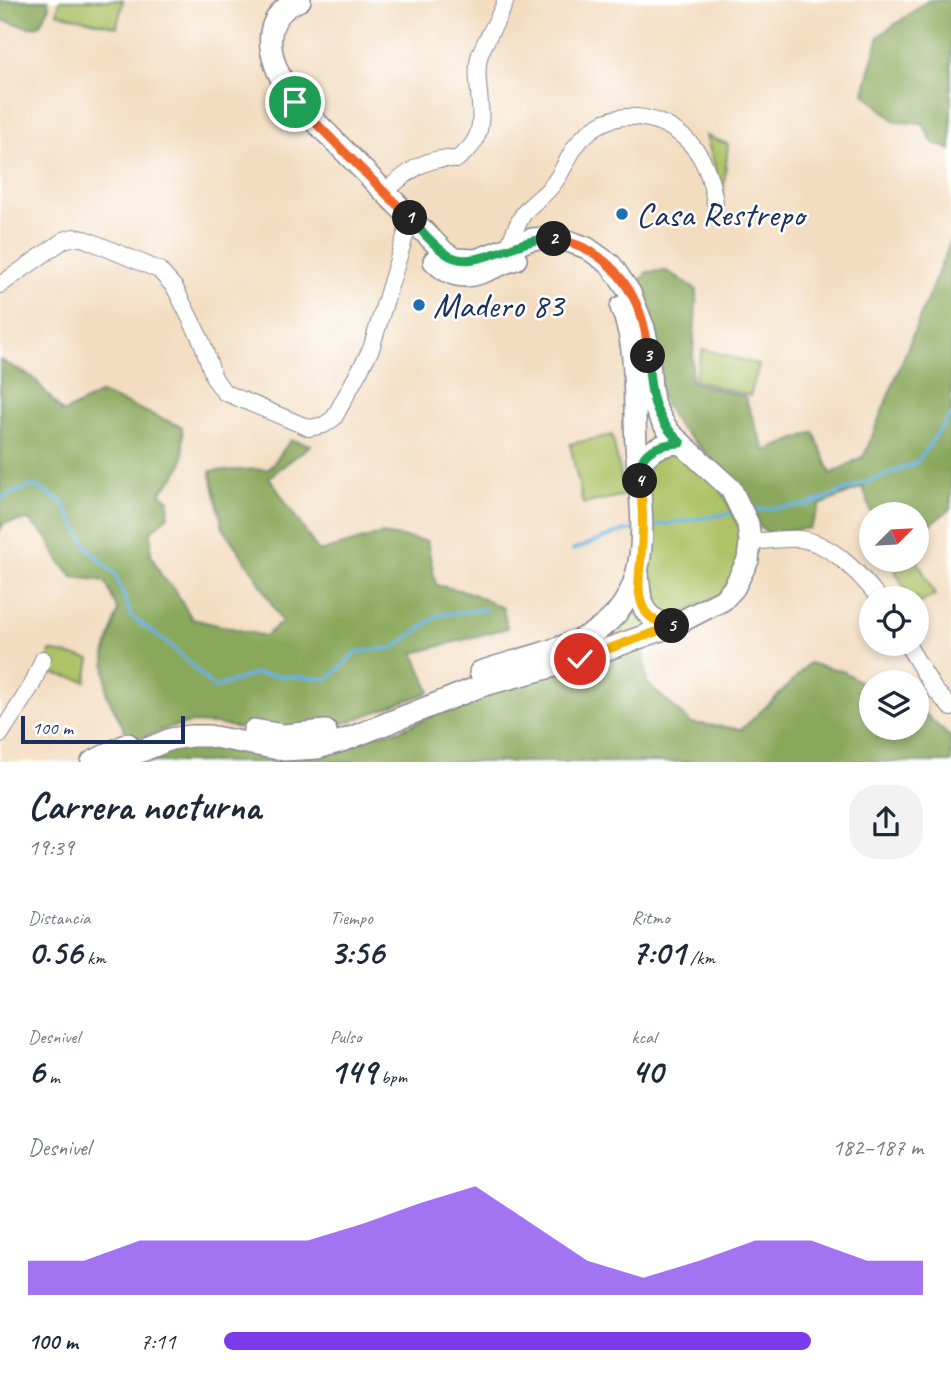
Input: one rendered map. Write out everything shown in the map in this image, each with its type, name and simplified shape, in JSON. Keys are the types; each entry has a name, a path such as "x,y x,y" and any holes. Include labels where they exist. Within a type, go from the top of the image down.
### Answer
{"main road":[{"path":"277,0 265,14 260,33 265,69 276,91 289,109 438,266 463,276 486,273 511,260 536,252 552,252 583,261 603,275 618,300 631,340 641,492 641,557 638,573 641,599 645,612 656,622 673,626"},
{"path":"115,761 171,739 191,736 209,736 284,750 318,748 345,740 481,686 580,659 673,626 723,600 734,588 748,560 749,533 732,489 670,433 654,406 644,328 630,293 611,265 587,248 551,238 532,239 476,260 455,259 445,253 295,102 283,85 274,67 270,50 271,36 276,20 284,9 300,0"},
{"path":"638,468 644,457 658,446 681,443"},
{"path":"92,761 170,727 192,723 284,735 314,734 343,728 475,674 592,634 609,620 622,603 638,573"}],"street":[{"path":"384,192 415,168 443,157 456,160 472,146 480,130 477,72 481,53 499,21 506,0"},
{"path":"508,247 524,213 555,182 575,145 592,129 608,120 629,117 651,119 670,127 689,142 705,164 715,202"},
{"path":"0,285 64,240 74,237 85,239 159,270 175,288 202,342 214,377 225,392 309,428 324,425 334,418 371,349 406,233"},
{"path":"749,533 814,542 831,551 869,586"},
{"path":"914,656 934,689 951,708"},
{"path":"0,735 32,685 43,659"}],"green space":[{"path":"0,0 48,0 49,8 39,26 29,27 0,20"},
{"path":"60,0 123,0 117,27 57,13"},
{"path":"929,0 951,0 951,150 932,142 923,123 896,122 864,93 879,36"},
{"path":"706,136 728,144 723,195"},
{"path":"951,240 951,508 929,526 929,502 868,502 863,487 820,505 810,528 769,533 759,526 748,495 678,426 662,399 636,286 647,272 667,271 697,290 691,382 745,397 765,451 814,432 831,474 864,456"},
{"path":"703,349 759,365 750,396 694,380"},
{"path":"0,360 34,378 63,413 101,393 182,427 182,464 160,493 169,500 168,516 151,531 151,555 162,577 174,589 192,619 265,636 282,622 256,576 223,528 210,471 269,469 291,440 311,445 269,477 319,552 381,534 427,541 436,585 468,592 503,608 507,628 414,653 430,692 315,734 284,735 192,723 170,727 131,743 107,695 105,655 118,610 105,581 73,577 59,561 46,536 28,520 4,523 0,530"},
{"path":"612,435 625,495 583,504 570,444"},
{"path":"678,449 718,483 742,533 742,554 722,594 667,621 646,595 647,463"},
{"path":"896,572 923,572 935,595 929,598 929,586 903,586"},
{"path":"635,593 654,627 552,656"},
{"path":"643,641 647,683 691,723 742,729 809,663 843,671 859,681 859,740 929,740 929,718 951,738 951,762 115,762 171,739 345,740 400,730 438,713 481,686"},
{"path":"50,651 90,659 86,681 46,672"}],"waterway":[{"path":"751,510 808,505 916,463 951,415"},
{"path":"0,498 34,485 62,502 89,549 115,574 132,617 173,647 214,688 254,674 329,679 356,652 394,648 438,615 486,609"},
{"path":"648,527 733,513"},
{"path":"573,550 620,532 633,530"}],"place":[{"name":"Casa Restrepo","path":"622,214"},
{"name":"Madero 83","path":"419,305"}],"route":[{"path":"295,102 445,253 455,259 476,260 532,239 568,241 602,257 611,265 630,293 648,346 654,406 670,433 681,443 658,446 644,457 638,468 641,492 641,557 638,573 641,599 645,612 656,622 673,626 580,659"}]}
